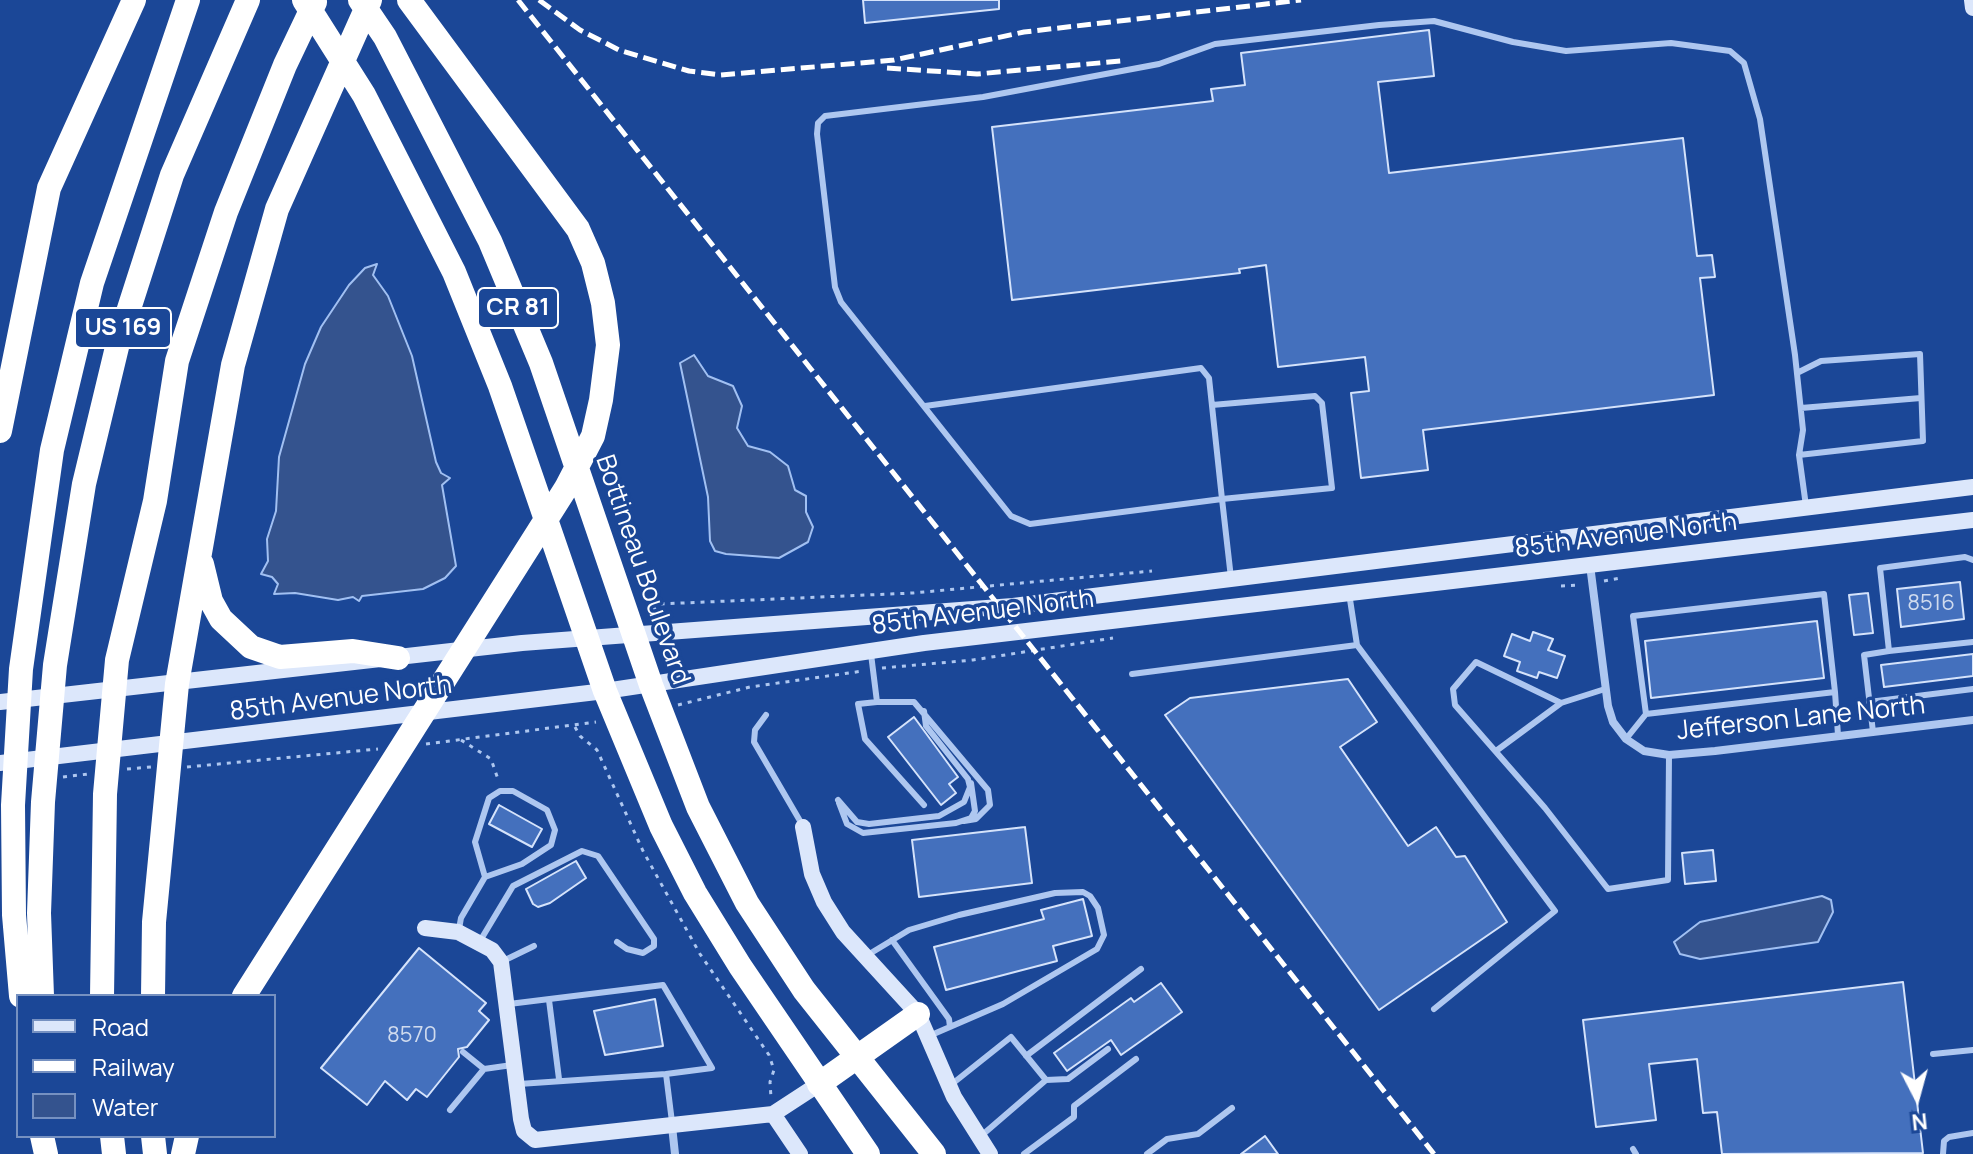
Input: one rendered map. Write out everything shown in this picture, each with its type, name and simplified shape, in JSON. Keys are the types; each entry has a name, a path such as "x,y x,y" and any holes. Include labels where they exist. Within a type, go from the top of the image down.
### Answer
{"highway":[{"path":"0,431 49,188 134,0"},
{"path":"21,994 14,915 13,805 21,669 52,450 74,354 110,226 181,29 188,0"},
{"name":"CR 81","path":"304,0 364,95 454,272 503,394 590,638 605,691 661,826 695,893 868,1154"},
{"name":"US 169","path":"102,994 99,784 117,660 155,501 177,361 226,212 285,65 317,0"},
{"name":"Bottineau Boulevard","path":"360,0 385,37 490,241 541,363 651,685 698,807 747,903 804,990 934,1154"},
{"path":"153,994 154,922 177,684 233,365 253,284 277,209 318,110 370,0"},
{"path":"245,994 580,465 593,436 601,400 607,333 593,263 578,229 409,0"},
{"name":"US 169","path":"42,994 39,913 43,802 55,665 84,484 118,343 172,175 247,4"},
{"path":"199,554 211,601 230,631 251,647 280,657 353,651 398,658"},
{"path":"819,1084 857,1057 924,1025"}],"main road":[{"path":"1972,0 1973,8"},
{"name":"85th Avenue North","path":"0,702 590,638 1000,607 1973,487"},
{"name":"85th Avenue North","path":"0,763 605,691 871,650 1973,520"},
{"path":"1346,566 1349,593"},
{"path":"1231,580 1235,607"},
{"path":"803,827 812,874 824,902 865,957 924,1025 949,1086 990,1154"},
{"path":"425,928 458,932 480,942 501,962 524,1131 535,1140 773,1114 819,1084"},
{"path":"773,1114 800,1154"}],"street":[{"path":"1590,564 1605,689 1613,722 1626,739"},
{"name":"Jefferson Lane North","path":"1626,739 1644,751 1669,755 1973,720"},
{"path":"672,1126 675,1154"}],"lane":[{"path":"1212,405 1315,396 1322,403 1332,488 1030,524 1017,521 841,302 835,287 818,123 825,116 1030,89 1159,64 1215,44 1434,21 1513,42 1566,51 1671,43 1710,45 1730,51 1744,63 1760,119 1797,373 1803,430 1799,455 1806,506"},
{"path":"1797,373 1821,361 1920,354 1923,441 1799,455"},
{"path":"925,406 1201,368 1209,378 1231,580"},
{"path":"1801,408 1921,398"},
{"path":"1889,651 1880,568 1965,557 1973,560"},
{"path":"1349,593 1357,645 1555,911 1434,1009"},
{"path":"1646,714 1633,616 1824,594 1838,735"},
{"path":"1873,732 1864,655 1973,642"},
{"path":"1132,674 1357,645"},
{"path":"871,650 877,702"},
{"path":"1561,703 1476,662 1453,689 1455,705 1545,808 1608,889 1668,880 1669,755"},
{"path":"1496,751 1561,703 1605,689"},
{"path":"1869,702 1973,689"},
{"path":"1626,739 1646,714 1835,692"},
{"path":"924,805 865,739 858,704 902,699 914,702 924,711 988,790 990,805 984,812 964,821"},
{"path":"924,711 926,726 968,779 976,803 971,818 863,833 847,824 841,816 838,800 862,824 948,813 964,802 970,787 968,779"},
{"path":"766,715 755,730 754,742 803,827"},
{"path":"458,932 461,918 485,877 522,864 551,845 555,830 547,810 513,791 500,791 485,806 475,842 485,877"},
{"path":"480,942 500,902 513,886 582,851 598,856 654,939 654,946 643,953 627,949 617,942"},
{"path":"865,957 921,926 1033,896 1068,891 1090,896 1098,908 1104,935 1102,944 1003,1004 950,1027 924,1025"},
{"path":"892,940 949,1019 950,1027"},
{"path":"501,962 534,946"},
{"path":"1026,1056 1141,969"},
{"path":"508,1004 663,985 712,1068 519,1084"},
{"path":"549,1000 559,1079"},
{"path":"949,1086 1011,1037 1046,1080"},
{"path":"978,1138 1046,1080 1068,1079 1108,1049"},
{"path":"1933,1054 1973,1050"},
{"path":"463,1052 484,1069"},
{"path":"1024,1154 1074,1117 1074,1106 1136,1059"},
{"path":"450,1110 484,1069 515,1065"},
{"path":"666,1074 672,1126"},
{"path":"1147,1154 1167,1139 1198,1134 1232,1108"},
{"path":"1943,1154 1944,1141 1949,1137 1973,1133"}],"path":[{"path":"1118,637 973,660 873,669 750,687 703,700 652,610 660,604 913,593 1167,570"},
{"path":"1556,584 1571,586"},
{"path":"575,727 580,736 597,750 643,851 700,954 769,1055 774,1070 770,1082 773,1114"},
{"path":"461,740 491,759 498,769 500,791"},
{"path":"123,770 154,767"},
{"path":"61,777 99,784"}],"water":[{"path":"377,264 373,275 388,296 412,356 436,462 441,473 450,478 442,485 456,566 445,578 423,589 362,596 359,601 353,597 338,600 295,593 274,594 278,584 272,577 261,574 268,561 267,539 276,511 279,457 305,364 321,327 349,285 365,268"},
{"path":"694,355 708,376 733,386 742,406 737,428 748,446 770,452 788,466 795,490 806,496 806,512 813,527 808,542 779,558 726,554 715,551 710,541 708,497 680,363"},
{"path":"1822,896 1831,900 1833,912 1818,942 1700,959 1680,954 1674,942 1700,922"}],"building":[{"path":"863,0 999,0 999,9 865,23"},
{"path":"1429,30 1434,76 1378,82 1389,173 1683,138 1697,256 1712,255 1715,277 1700,278 1714,395 1423,430 1428,470 1361,478 1351,393 1369,391 1365,357 1278,367 1266,265 1239,269 1240,273 1012,300 992,127 1213,101 1211,89 1245,85 1241,53"},
{"path":"1960,582 1964,619 1901,627 1897,589"},
{"path":"1868,593 1873,633 1854,635 1849,595"},
{"path":"1817,621 1824,678 1651,698 1645,641"},
{"path":"1533,632 1553,639 1548,650 1565,656 1557,678 1539,672 1537,678 1517,671 1520,662 1504,656 1512,634 1530,641"},
{"path":"1973,654 1973,676 1884,687 1881,665"},
{"path":"1348,679 1377,722 1340,747 1408,846 1436,827 1456,857 1465,856 1507,922 1379,1010 1165,715 1190,698"},
{"path":"914,717 958,777 949,784 956,793 941,805 888,737"},
{"path":"499,805 542,829 532,847 489,824"},
{"path":"1025,827 1032,883 919,897 912,840"},
{"path":"1713,850 1716,881 1685,884 1682,853"},
{"path":"576,861 586,878 550,903 538,907 533,904 526,889"},
{"path":"1083,899 1092,936 1053,946 1057,961 946,990 934,947 1044,919 1041,910"},
{"path":"419,948 486,1003 479,1011 489,1020 467,1047 458,1049 459,1057 427,1097 416,1089 407,1100 385,1081 367,1105 321,1068"},
{"path":"1903,982 1923,1153 1722,1154 1717,1112 1703,1113 1697,1059 1649,1064 1656,1120 1596,1127 1583,1020"},
{"path":"1161,983 1182,1012 1121,1055 1111,1040 1067,1071 1054,1053 1131,998 1134,1002"},
{"path":"655,999 663,1046 605,1055 594,1011"},
{"path":"1265,1136 1278,1154 1241,1154"}],"railway":[{"path":"518,0 1434,1154"},
{"path":"539,0 580,30 619,50 689,71 721,75 894,60 1024,32 1301,0"},
{"path":"887,68 977,74 1121,61"}]}
